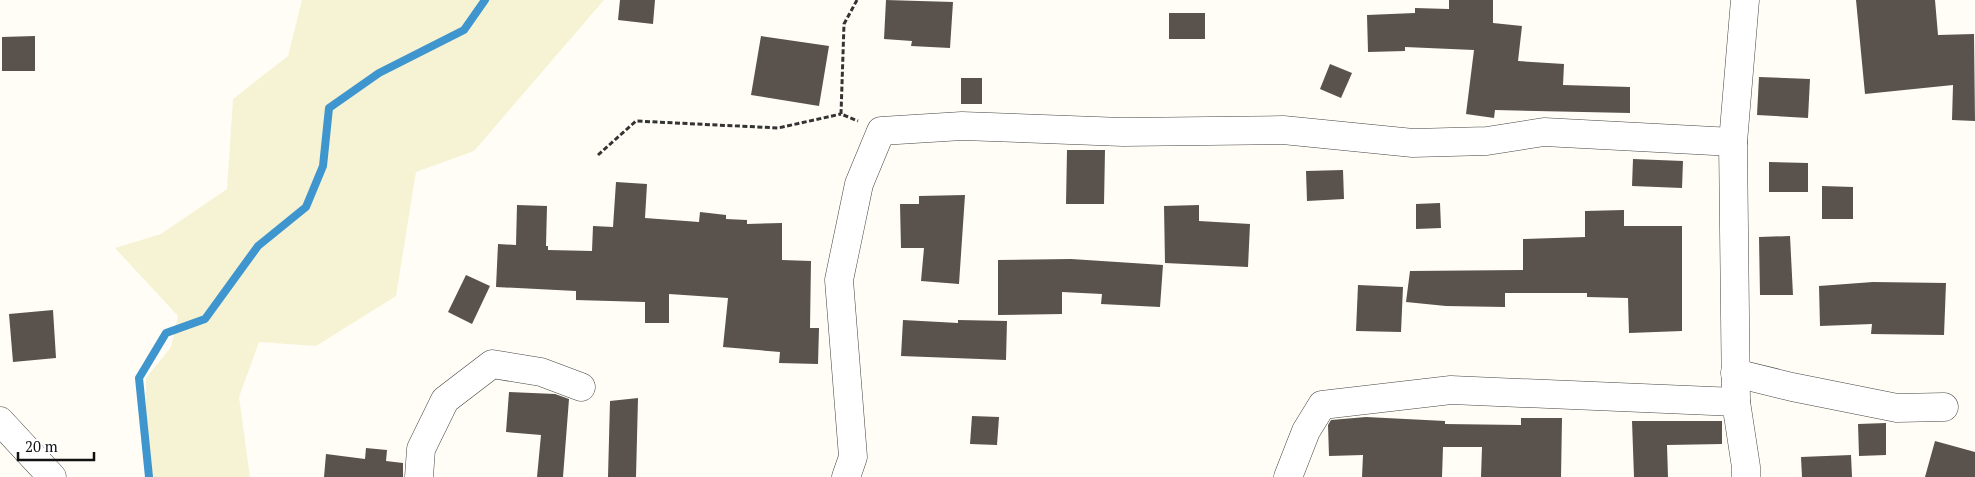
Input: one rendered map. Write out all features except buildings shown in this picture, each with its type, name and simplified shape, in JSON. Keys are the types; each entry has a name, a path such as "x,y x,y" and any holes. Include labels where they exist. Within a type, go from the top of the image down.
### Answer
{"street":[{"path":"1745,0 1733,142 1736,402 1746,477"},
{"path":"846,477 853,457 839,280 859,184 881,131 962,126 1122,132 1283,130 1413,143 1488,142 1544,132 1733,142"},
{"path":"419,477 421,449 445,400 492,364 541,372 581,387"},
{"path":"1736,373 1792,387 1897,408 1944,407"},
{"path":"1288,477 1306,431 1322,405 1450,390 1736,402"},
{"path":"0,421 52,477"}],"path":[{"path":"841,114 844,24 857,0"},
{"path":"598,155 636,122 778,128 841,114 881,131"}],"shaded area":[{"path":"302,0 604,0 474,151 416,172 396,296 316,346 259,342 239,397 250,477 146,477 146,378 171,347 178,316 115,248 161,234 227,189 233,99 288,56"}],"waterway":[{"path":"149,477 139,378 166,333 205,319 258,246 306,207 323,166 329,108 379,73 464,30 485,0"}]}
